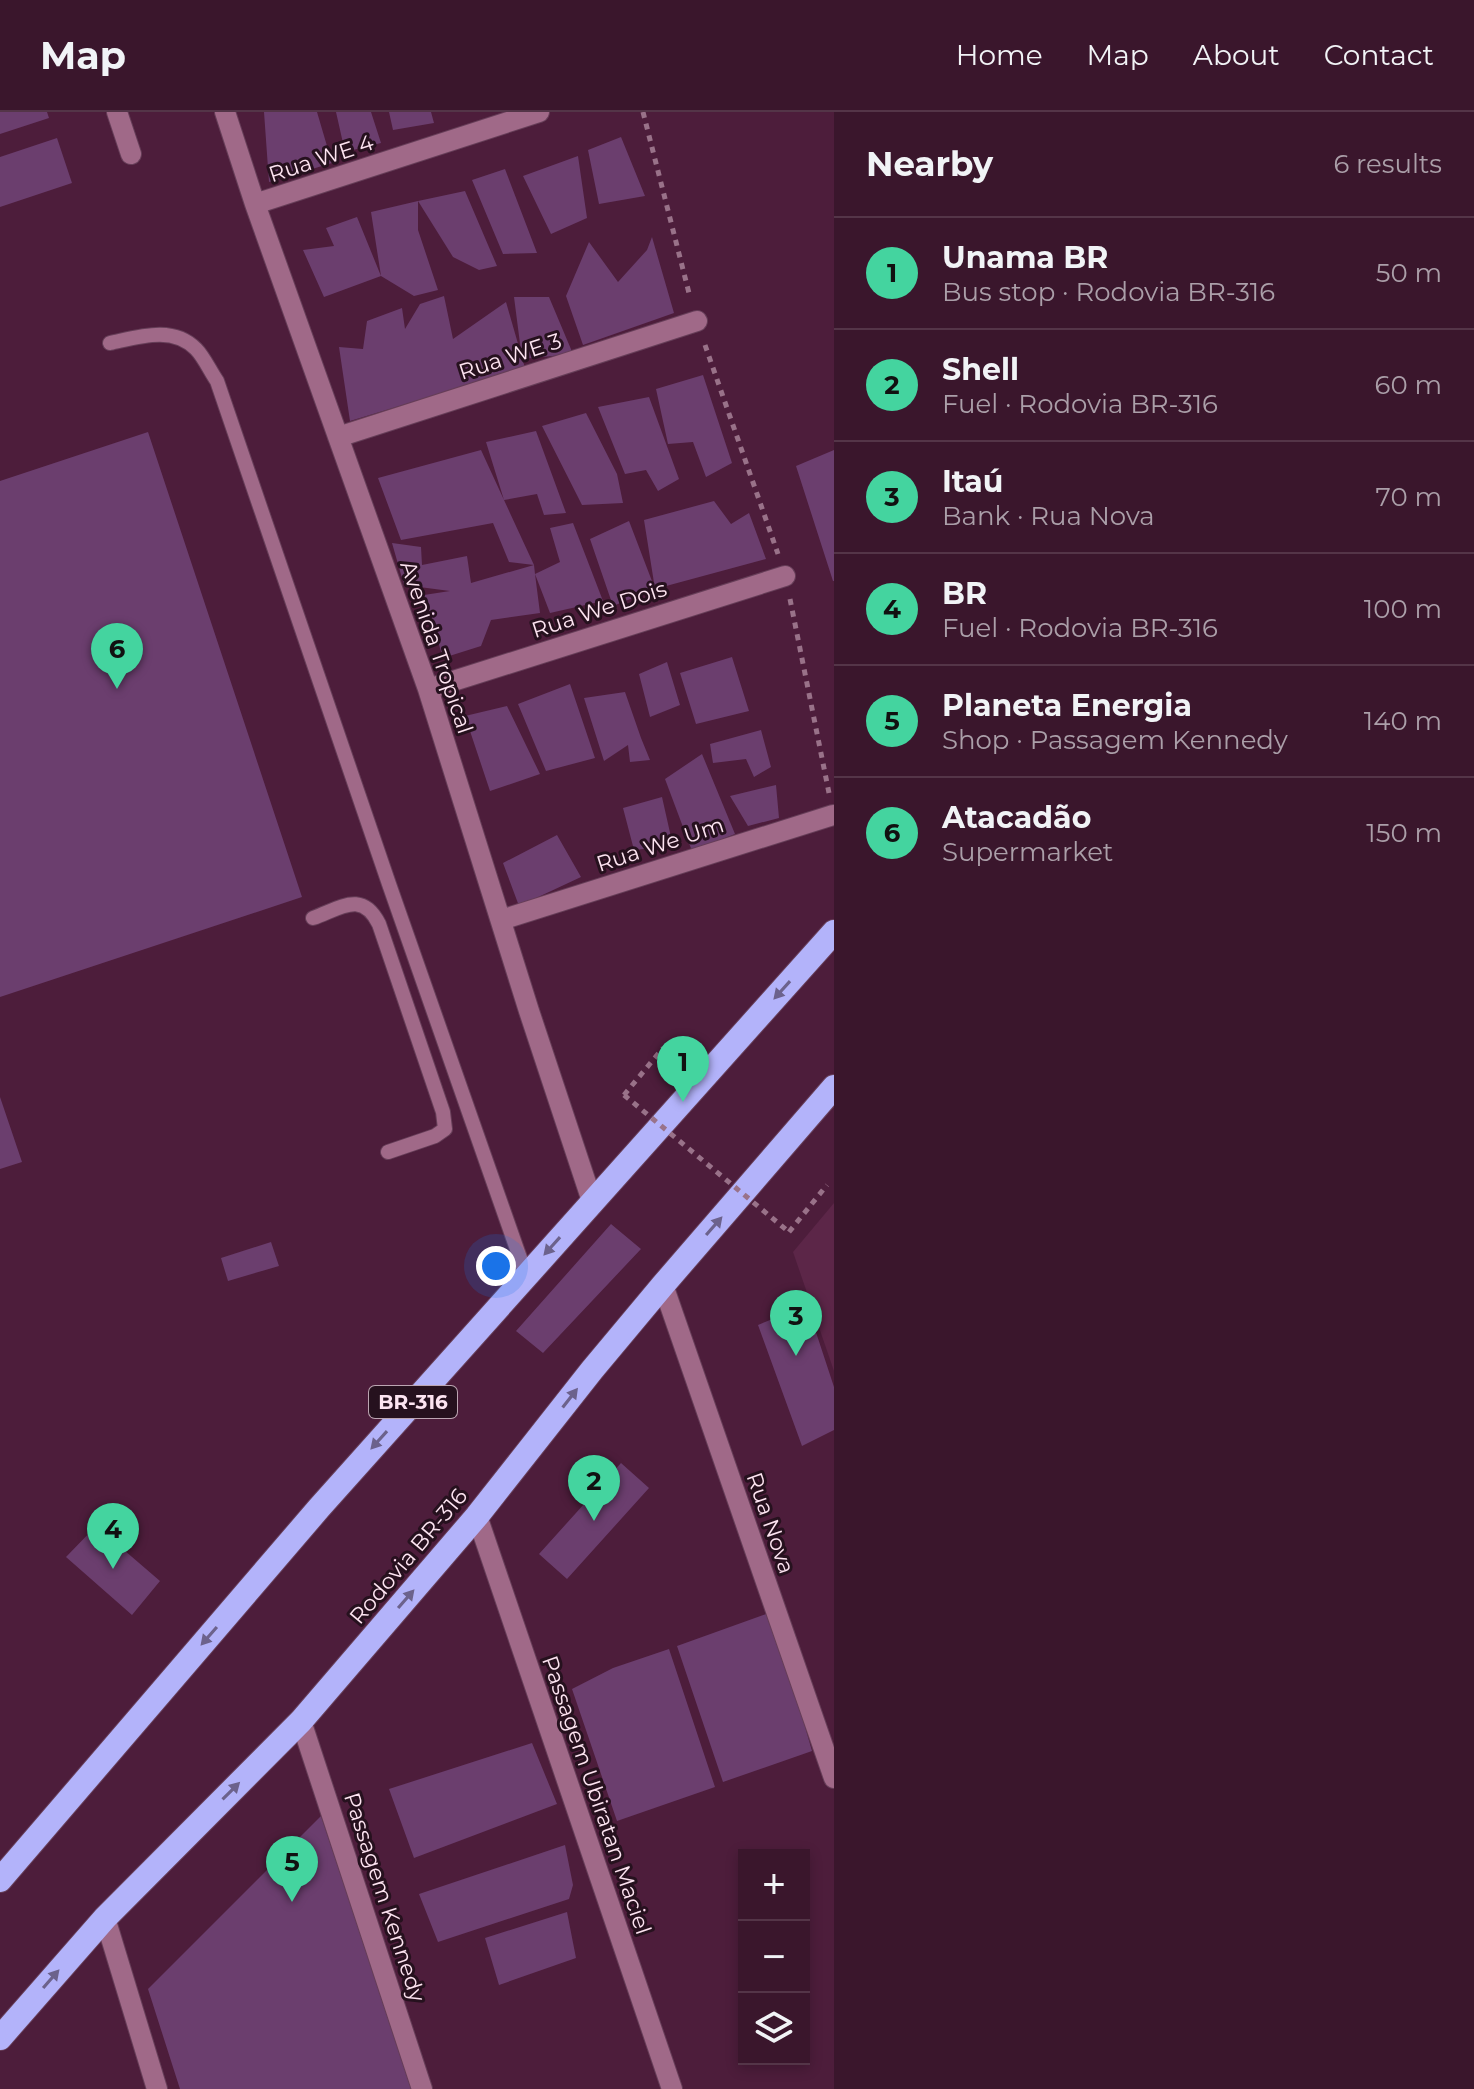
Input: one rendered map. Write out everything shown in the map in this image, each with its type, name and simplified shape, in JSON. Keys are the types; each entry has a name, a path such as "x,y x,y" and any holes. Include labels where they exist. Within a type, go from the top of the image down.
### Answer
{"highway":[{"name":"BR-316","path":"0,1880 319,1508 834,932"},
{"name":"Rodovia BR-316","path":"0,2038 105,1918 301,1721 477,1516 663,1285 834,1087"}],"street":[{"path":"117,112 131,154"},
{"name":"Avenida Tropical","path":"225,112 428,689 592,1201"},
{"name":"Rua WE 4","path":"255,204 539,112"},
{"name":"Rua WE 3","path":"338,437 697,321"},
{"name":"Rua We Dois","path":"428,689 785,576"},
{"name":"Rua We Um","path":"501,920 833,815"},
{"name":"Rua Nova","path":"663,1285 834,1778"},
{"name":"Passagem Ubiratan Maciel","path":"477,1516 672,2089"},
{"name":"Passagem Kennedy","path":"301,1721 422,2089"},
{"path":"105,1918 157,2089"}],"lane":[{"path":"110,343 145,335 175,335 196,348 217,381 526,1275"},
{"path":"313,918 353,904 372,910 443,1112 445,1129 435,1136 388,1152"}],"path":[{"path":"643,112 697,321 785,576 833,815"},
{"path":"663,1048 624,1095 789,1232 827,1185"}],"shaded area":[{"path":"834,1203 834,1371 793,1252"}],"building":[{"path":"0,112 47,112 49,118 0,134"},
{"path":"264,112 317,112 332,163 269,182"},
{"path":"336,112 371,112 381,143 345,152"},
{"path":"389,112 431,112 434,123 393,130"},
{"path":"621,137 645,196 599,204 588,150"},
{"path":"57,138 72,183 0,207 0,157"},
{"path":"578,156 587,218 551,234 523,176"},
{"path":"505,169 537,253 503,254 472,180"},
{"path":"465,191 497,266 479,270 453,257 418,201"},
{"path":"418,201 418,230 438,290 414,296 381,276 371,212"},
{"path":"357,217 381,276 324,297 303,250 334,246 326,228"},
{"path":"652,237 674,313 583,345 566,296 589,242 618,282 647,250"},
{"path":"444,296 453,339 506,302 525,368 350,421 339,347 363,349 367,321 402,308 405,329 420,304"},
{"path":"514,297 549,297 573,354 522,359"},
{"path":"703,375 732,463 706,477 693,442 668,444 656,389"},
{"path":"649,397 679,479 658,491 646,470 625,474 598,407"},
{"path":"586,413 617,474 623,503 582,505 542,426"},
{"path":"536,431 566,513 544,515 537,494 504,500 486,442"},
{"path":"148,432 302,897 0,997 0,481"},
{"path":"481,450 534,565 509,562 493,523 401,540 378,478"},
{"path":"834,450 834,581 833,581 796,466"},
{"path":"714,501 731,524 749,513 766,559 655,589 644,520"},
{"path":"629,521 655,589 613,606 590,539"},
{"path":"573,523 603,601 550,613 535,574 560,562 550,528"},
{"path":"392,543 421,547 422,565 467,556 471,583 534,565 540,613 491,620 481,646 443,658 424,595 450,591 404,585"},
{"path":"732,657 749,711 696,724 680,673"},
{"path":"667,662 680,705 650,717 639,674"},
{"path":"570,684 595,758 546,771 518,704"},
{"path":"625,692 650,760 630,762 628,745 604,761 584,698"},
{"path":"507,706 540,774 490,791 465,716"},
{"path":"761,730 771,767 754,777 746,759 713,763 710,744"},
{"path":"702,754 735,834 692,851 665,779"},
{"path":"776,785 779,818 748,826 730,796"},
{"path":"662,797 673,846 634,850 623,808"},
{"path":"557,835 581,877 519,906 503,863"},
{"path":"0,1097 22,1162 0,1169"},
{"path":"611,1224 641,1249 543,1353 516,1331"},
{"path":"271,1242 279,1266 228,1281 221,1258"},
{"path":"807,1305 834,1387 834,1430 802,1446 758,1325"},
{"path":"621,1463 649,1488 567,1579 539,1554"},
{"path":"96,1526 160,1581 132,1615 66,1557"},
{"path":"772,1612 812,1751 723,1782 677,1646"},
{"path":"669,1649 715,1787 617,1821 572,1689 613,1668"},
{"path":"532,1743 557,1804 414,1858 389,1789"},
{"path":"321,1816 412,2089 180,2089 148,1989"},
{"path":"565,1845 573,1885 569,1899 438,1942 419,1894"},
{"path":"567,1912 576,1958 499,1985 485,1938"}],"place":[{"name":"Atacadão","path":"117,689"},
{"name":"Unama BR","path":"683,1102"},
{"name":"Itaú","path":"796,1356"},
{"name":"Shell","path":"594,1521"},
{"name":"BR","path":"113,1569"},
{"name":"Planeta Energia","path":"292,1902"}]}
